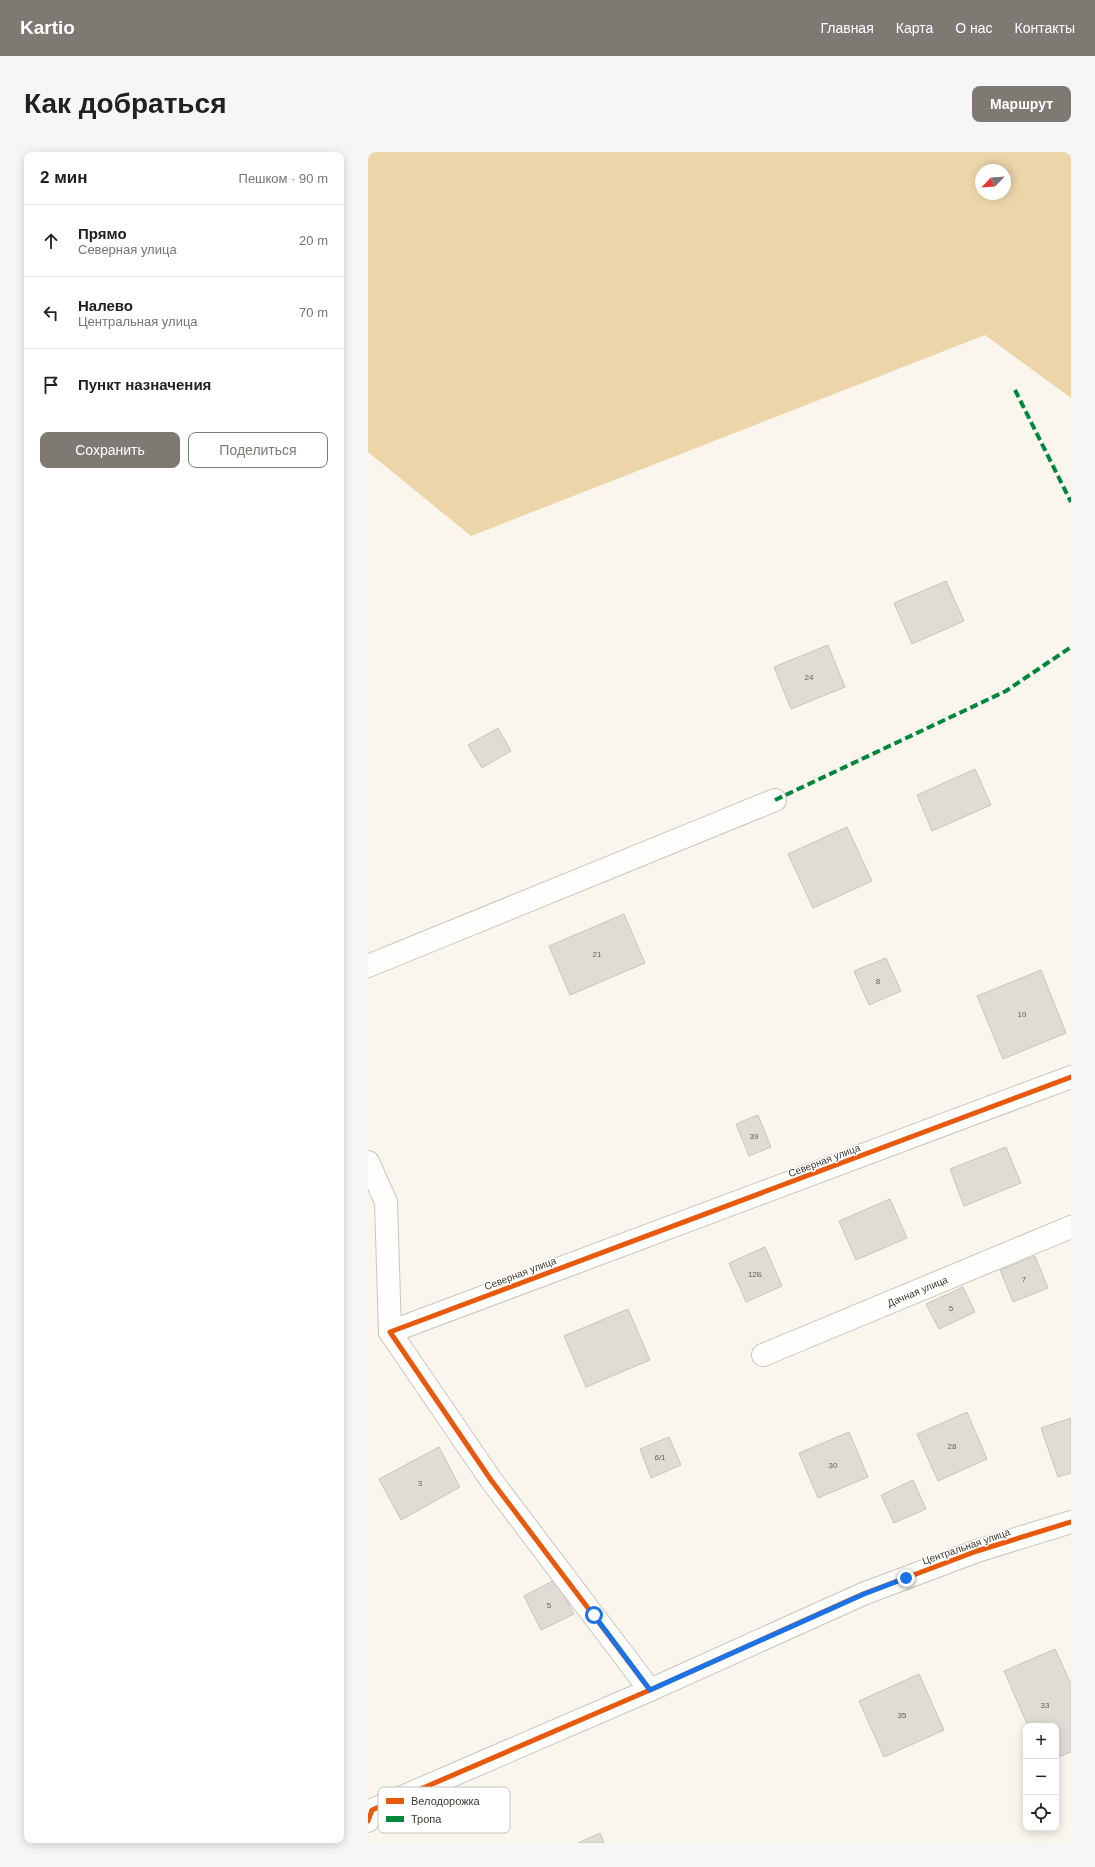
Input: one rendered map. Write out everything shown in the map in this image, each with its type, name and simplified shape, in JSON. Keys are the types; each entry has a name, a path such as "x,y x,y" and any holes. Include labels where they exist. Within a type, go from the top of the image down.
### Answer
{"street":[{"path":"368,966 775,800"},
{"name":"Северная улица","path":"390,1332 1071,1077"},
{"path":"368,1162 386,1202 390,1332 491,1480 650,1690"},
{"name":"Дачная улица","path":"763,1355 1071,1227"},
{"name":"Центральная улица","path":"425,1787 650,1690 864,1594 977,1551 1071,1522"},
{"name":"Центральная улица","path":"368,1821 372,1810 378,1807"}],"shaded area":[{"path":"368,152 1071,152 1071,398 985,335 471,536 368,452"}],"building":[{"path":"946,581 964,621 912,644 894,603"},
{"path":"828,645 845,687 791,709 774,667"},
{"path":"498,728 511,751 482,768 468,745"},
{"path":"975,769 991,805 932,831 917,795"},
{"path":"847,827 872,881 813,908 788,854"},
{"path":"624,914 645,963 570,995 549,946"},
{"path":"886,958 901,991 869,1005 854,971"},
{"path":"1041,970 1066,1033 1003,1059 977,996"},
{"path":"758,1115 771,1147 749,1156 736,1124"},
{"path":"1006,1147 1021,1183 964,1206 950,1169"},
{"path":"890,1199 907,1238 856,1260 839,1221"},
{"path":"765,1247 782,1286 746,1302 729,1263"},
{"path":"1035,1256 1048,1288 1013,1302 1000,1270"},
{"path":"963,1287 975,1312 939,1329 926,1304"},
{"path":"628,1309 650,1360 586,1387 564,1336"},
{"path":"967,1412 987,1459 938,1481 917,1434"},
{"path":"1071,1418 1071,1473 1058,1477 1041,1428"},
{"path":"849,1432 868,1477 818,1498 799,1453"},
{"path":"669,1437 681,1465 651,1478 640,1449"},
{"path":"439,1447 460,1487 401,1520 379,1479"},
{"path":"913,1480 926,1509 894,1523 881,1495"},
{"path":"556,1579 574,1614 541,1630 524,1596"},
{"path":"1055,1649 1071,1684 1071,1752 1059,1757 1059,1723 1027,1723 1004,1671"},
{"path":"919,1674 944,1730 884,1757 859,1701"},
{"path":"600,1833 604,1843 578,1843"}],"marked path":[{"path":"1015,390 1071,502"},
{"path":"775,800 1006,691 1071,647"}],"cycle path":[{"path":"650,1690 491,1480 390,1332 1071,1077"},
{"path":"425,1787 650,1690 863,1594 977,1551 1071,1522"},
{"path":"368,1821 372,1810 378,1807"}],"route":[{"path":"594,1615 650,1690 864,1594 906,1578"}]}
